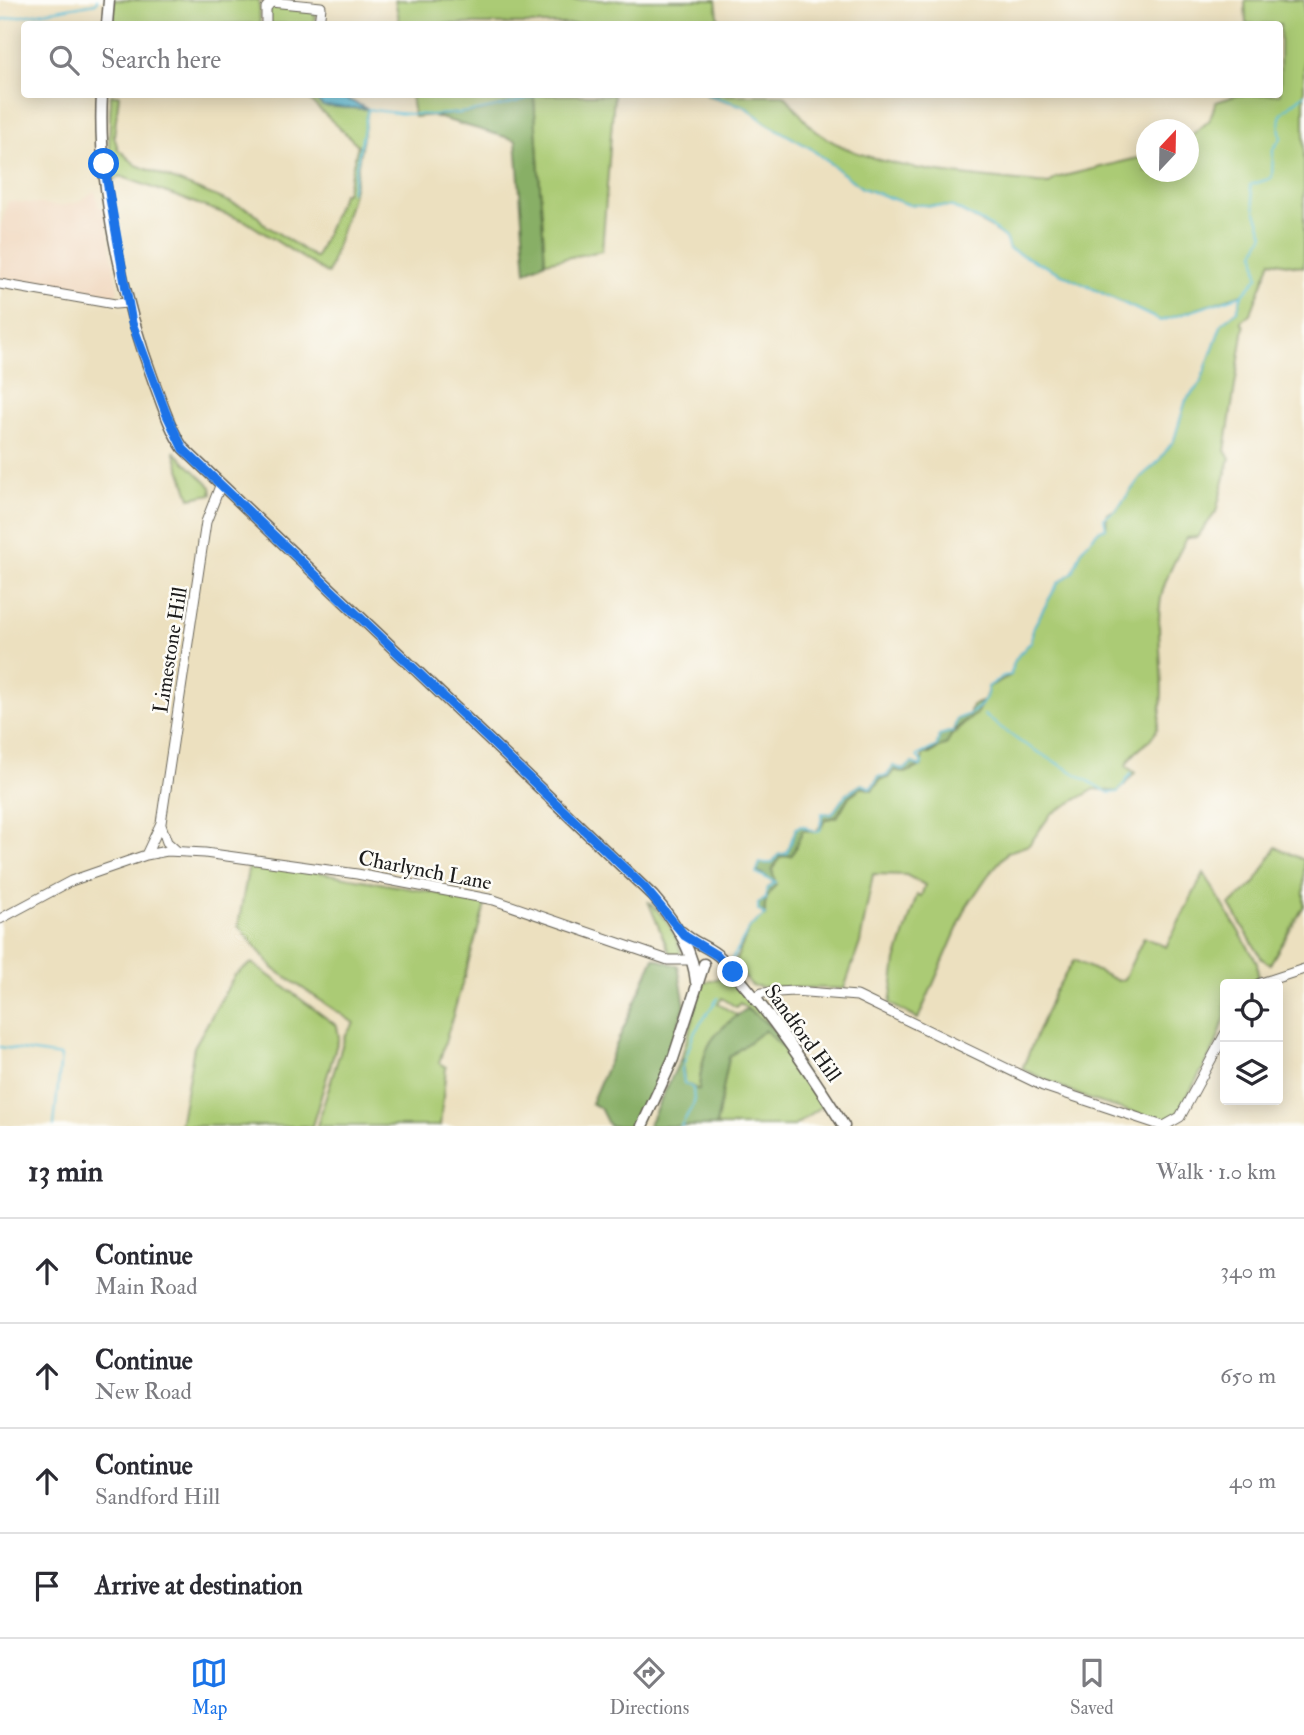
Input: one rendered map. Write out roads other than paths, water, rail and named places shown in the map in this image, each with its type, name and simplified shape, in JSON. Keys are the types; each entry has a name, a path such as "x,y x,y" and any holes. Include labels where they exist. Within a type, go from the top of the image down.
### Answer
{"main road":[{"path":"107,21 109,0"},
{"path":"102,98 104,164 128,303 174,433 190,457 638,882 679,929 696,961"},
{"name":"Sandford Hill","path":"679,929 727,965 755,998 795,1048 844,1126"},
{"path":"642,1126 673,1059 696,982 693,946 704,946 710,956 696,961"},
{"path":"696,961 727,965"}],"street":[{"path":"266,21 266,8 271,2 321,7 319,21"},
{"path":"0,284 115,304 128,303"},
{"name":"Limestone Hill","path":"146,855 161,823 206,522 212,500 220,486"},
{"path":"161,823 163,836 177,851"},
{"name":"Charlynch Lane","path":"0,919 82,876 146,855 177,851 274,861 481,897 668,960 696,961"},
{"path":"1273,979 1304,969"},
{"path":"755,998 762,993 794,991 857,996 1044,1086 1163,1126 1180,1117 1221,1042"}],"water":[{"path":"314,98 344,98 368,109 323,106"}],"waterway":[{"path":"0,20 96,3 97,0"},
{"path":"719,98 744,106 766,123 810,148 862,188 907,204 953,207 990,226 1005,238 1009,249 1161,321 1242,295 1258,277 1255,251 1264,234 1250,185 1272,178 1273,149 1281,138 1279,121 1283,112 1304,94"},
{"path":"351,192 368,109 435,115 476,111 528,98"},
{"path":"731,961 750,927 765,915 758,910 758,903 766,899 766,890 775,882 756,873 760,863 772,863 778,855 787,853 796,828 802,826 816,832 820,830 822,813 832,814 846,794 862,784 871,788 879,776 887,776 893,766 904,770 912,763 921,766 922,762 917,756 937,746 939,735 953,731 957,719 978,707 985,699 988,687 1003,676 1011,675 1015,660 1031,642 1033,628 1058,583 1073,572 1082,549 1098,531 1106,528 1104,518 1117,509 1174,440 1186,400 1200,384 1222,323 1237,311 1242,295"},
{"path":"984,715 1019,741 1109,793 1118,792 1131,774"},
{"path":"681,1126 694,1103 693,1088 684,1083 682,1069 694,1033 718,998"},
{"path":"0,1047 61,1056 54,1126"}]}
